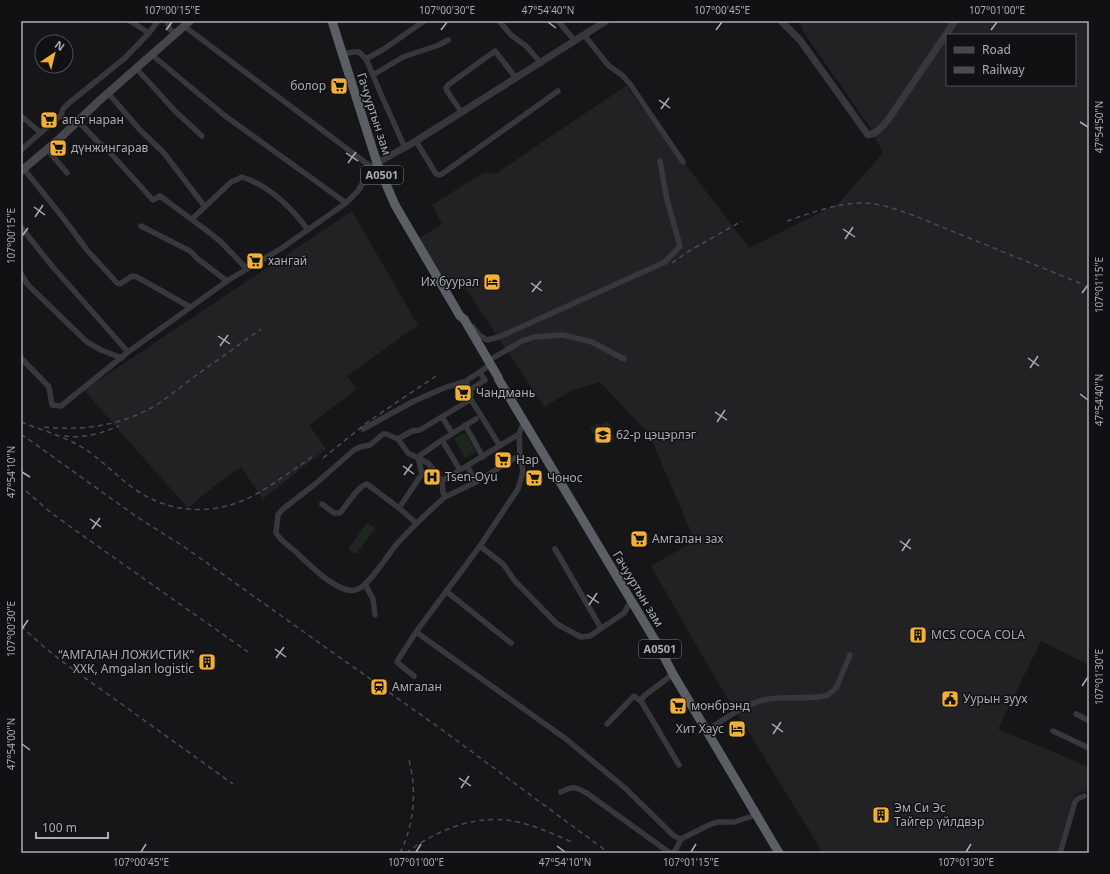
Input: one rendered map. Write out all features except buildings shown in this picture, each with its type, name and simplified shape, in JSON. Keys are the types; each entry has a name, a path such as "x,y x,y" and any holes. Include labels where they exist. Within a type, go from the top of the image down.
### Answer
{"highway":[{"name":"Гачууртын зам","path":"332,21 374,165 395,205 464,320 485,367 498,377 659,647 673,674 779,853"}],"main road":[{"path":"22,170 187,24"}],"street":[{"path":"130,21 149,33"},
{"path":"21,150 61,115 66,106 125,58 149,33 158,21"},
{"path":"167,21 170,30 177,33"},
{"path":"366,59 384,49 424,21"},
{"path":"499,21 511,35 526,46 541,63"},
{"path":"558,21 575,40"},
{"path":"21,358 49,387 52,405 61,406 128,352 190,307 220,288 227,281 308,230 346,203 358,191 374,165 462,113 606,21"},
{"path":"781,21 800,40 868,135 880,130 888,120 954,21"},
{"path":"187,24 374,165"},
{"path":"584,35 609,66 622,75 630,84 683,162"},
{"path":"373,75 403,57 439,45 448,40"},
{"path":"462,113 446,88 495,51 516,78"},
{"path":"342,54 359,52 366,59 405,148"},
{"path":"152,55 224,115 346,203"},
{"path":"136,68 175,111 202,136"},
{"path":"416,141 436,174 439,176 558,91"},
{"path":"108,93 140,130 164,153 205,207"},
{"path":"61,115 105,147 153,200 160,196 192,219 220,241 247,269"},
{"path":"21,116 41,133"},
{"path":"47,149 67,173"},
{"path":"461,315 479,335 487,340 499,337 665,262 680,246 667,200 660,161"},
{"path":"22,170 64,219 87,250 117,283 120,284 132,276 137,277 190,307"},
{"path":"192,219 231,182 242,177 254,181 276,195 298,217 308,230"},
{"path":"141,226 190,251 227,281"},
{"path":"21,227 52,266 128,352"},
{"path":"21,274 28,285"},
{"path":"21,281 28,285 88,342 110,355 122,358"},
{"path":"363,429 414,401 444,388 466,382 522,341 534,337 563,335 592,342 624,359"},
{"path":"470,390 486,380 485,367"},
{"path":"466,382 470,390 470,398 500,446"},
{"path":"398,439 412,431 420,430 468,401 470,398"},
{"path":"442,417 452,433"},
{"path":"418,457 452,433 476,419"},
{"path":"414,676 397,662 416,632 480,546 518,489 523,471 520,455 519,434 524,421"},
{"path":"465,425 483,457"},
{"path":"445,497 442,481 428,463 408,453 398,439 383,434 370,446 360,447 354,450 314,485 283,509 278,515 275,529 278,536 325,578 341,587 352,591 357,590 365,584 395,546 416,523 445,497 500,469 520,455"},
{"path":"442,481 519,434"},
{"path":"442,440 460,470"},
{"path":"399,508 422,474 418,457"},
{"path":"467,466 476,482"},
{"path":"322,504 334,512 340,513 360,488 364,484 367,484 416,523"},
{"path":"480,546 503,564 514,581 557,624 581,637 590,636 624,613 631,601"},
{"path":"555,549 601,628"},
{"path":"365,584 373,599 375,615"},
{"path":"446,592 511,643"},
{"path":"416,632 566,739 625,788 674,836 681,839"},
{"path":"706,730 757,702 768,699 828,696 836,688 850,655"},
{"path":"641,701 644,696 673,674"},
{"path":"607,724 634,696 641,701 679,765"},
{"path":"1076,714 1089,721"},
{"path":"1054,731 1089,748"},
{"path":"561,792 570,787 576,787 670,853 675,851 681,839 711,824 718,822 734,822 756,815"},
{"path":"1060,853 1077,799 1084,796"}],"shaded area":[{"path":"799,21 1089,21 1089,665 1041,641 998,729 1089,767 1089,790 1074,795 1058,849 1055,853 823,853 717,681 651,566 695,541 649,434 600,382 573,390 544,407 461,281 449,289 418,239 442,224 432,205 484,172 495,174 626,86 749,248 839,203 883,153 869,126 804,33"},
{"path":"352,211 418,325 347,376 357,389 309,425 326,449 263,499 241,467 223,479 188,508 84,390"},
{"name":"62-р цэцэрлэг","path":"608,421 613,429 610,431 615,439 610,442 608,439 596,446 593,441 596,439 590,428 598,423 600,425"},
{"path":"465,433 476,452 465,458 454,439"},
{"path":"367,523 375,529 357,553 354,553 349,550 349,548"}],"railway":[{"path":"787,221 845,204 868,203 884,206 910,214 1082,284"},
{"path":"672,263 689,251 742,221"},
{"path":"44,427 72,428 99,426 126,419 138,414 163,400 261,329"},
{"path":"323,458 369,421 436,376"},
{"path":"21,422 64,438 80,446 94,455 121,479 145,496 158,502 185,509 213,509 242,501 268,487 312,457"},
{"path":"64,436 78,437 92,435 119,426"},
{"path":"21,434 137,517 183,546 441,729 609,853"},
{"path":"26,491 72,528 248,652"},
{"path":"21,626 67,665 233,784"},
{"path":"400,853 409,830 413,805 413,780 408,756"},
{"path":"406,853 418,844 445,830 459,825 488,820 518,822 546,831 572,842"}],"place":[{"name":"болор","path":"339,86"},
{"name":"агьт наран","path":"49,120"},
{"name":"дүнжингарав","path":"58,148"},
{"name":"хангай","path":"255,261"},
{"name":"Их буурал","path":"492,282"},
{"name":"Чандмань","path":"463,393"},
{"name":"62-р цэцэрлэг","path":"603,435"},
{"name":"Нар","path":"503,460"},
{"name":"Tsen-Oyu","path":"432,477"},
{"name":"Чонос","path":"534,478"},
{"name":"Амгалан зах","path":"639,539"},
{"name":"MCS COCA COLA","path":"918,635"},
{"name":"“АМГАЛАН ЛОЖИСТИК” ХХК, Amgalan logistic","path":"207,662"},
{"name":"Амгалан","path":"379,687"},
{"name":"Уурын зуух","path":"950,699"},
{"name":"монбрэнд","path":"678,706"},
{"name":"Хит Хаус","path":"737,729"},
{"name":"Эм Си Эс Тайгер үйлдвэр","path":"881,815"}]}
